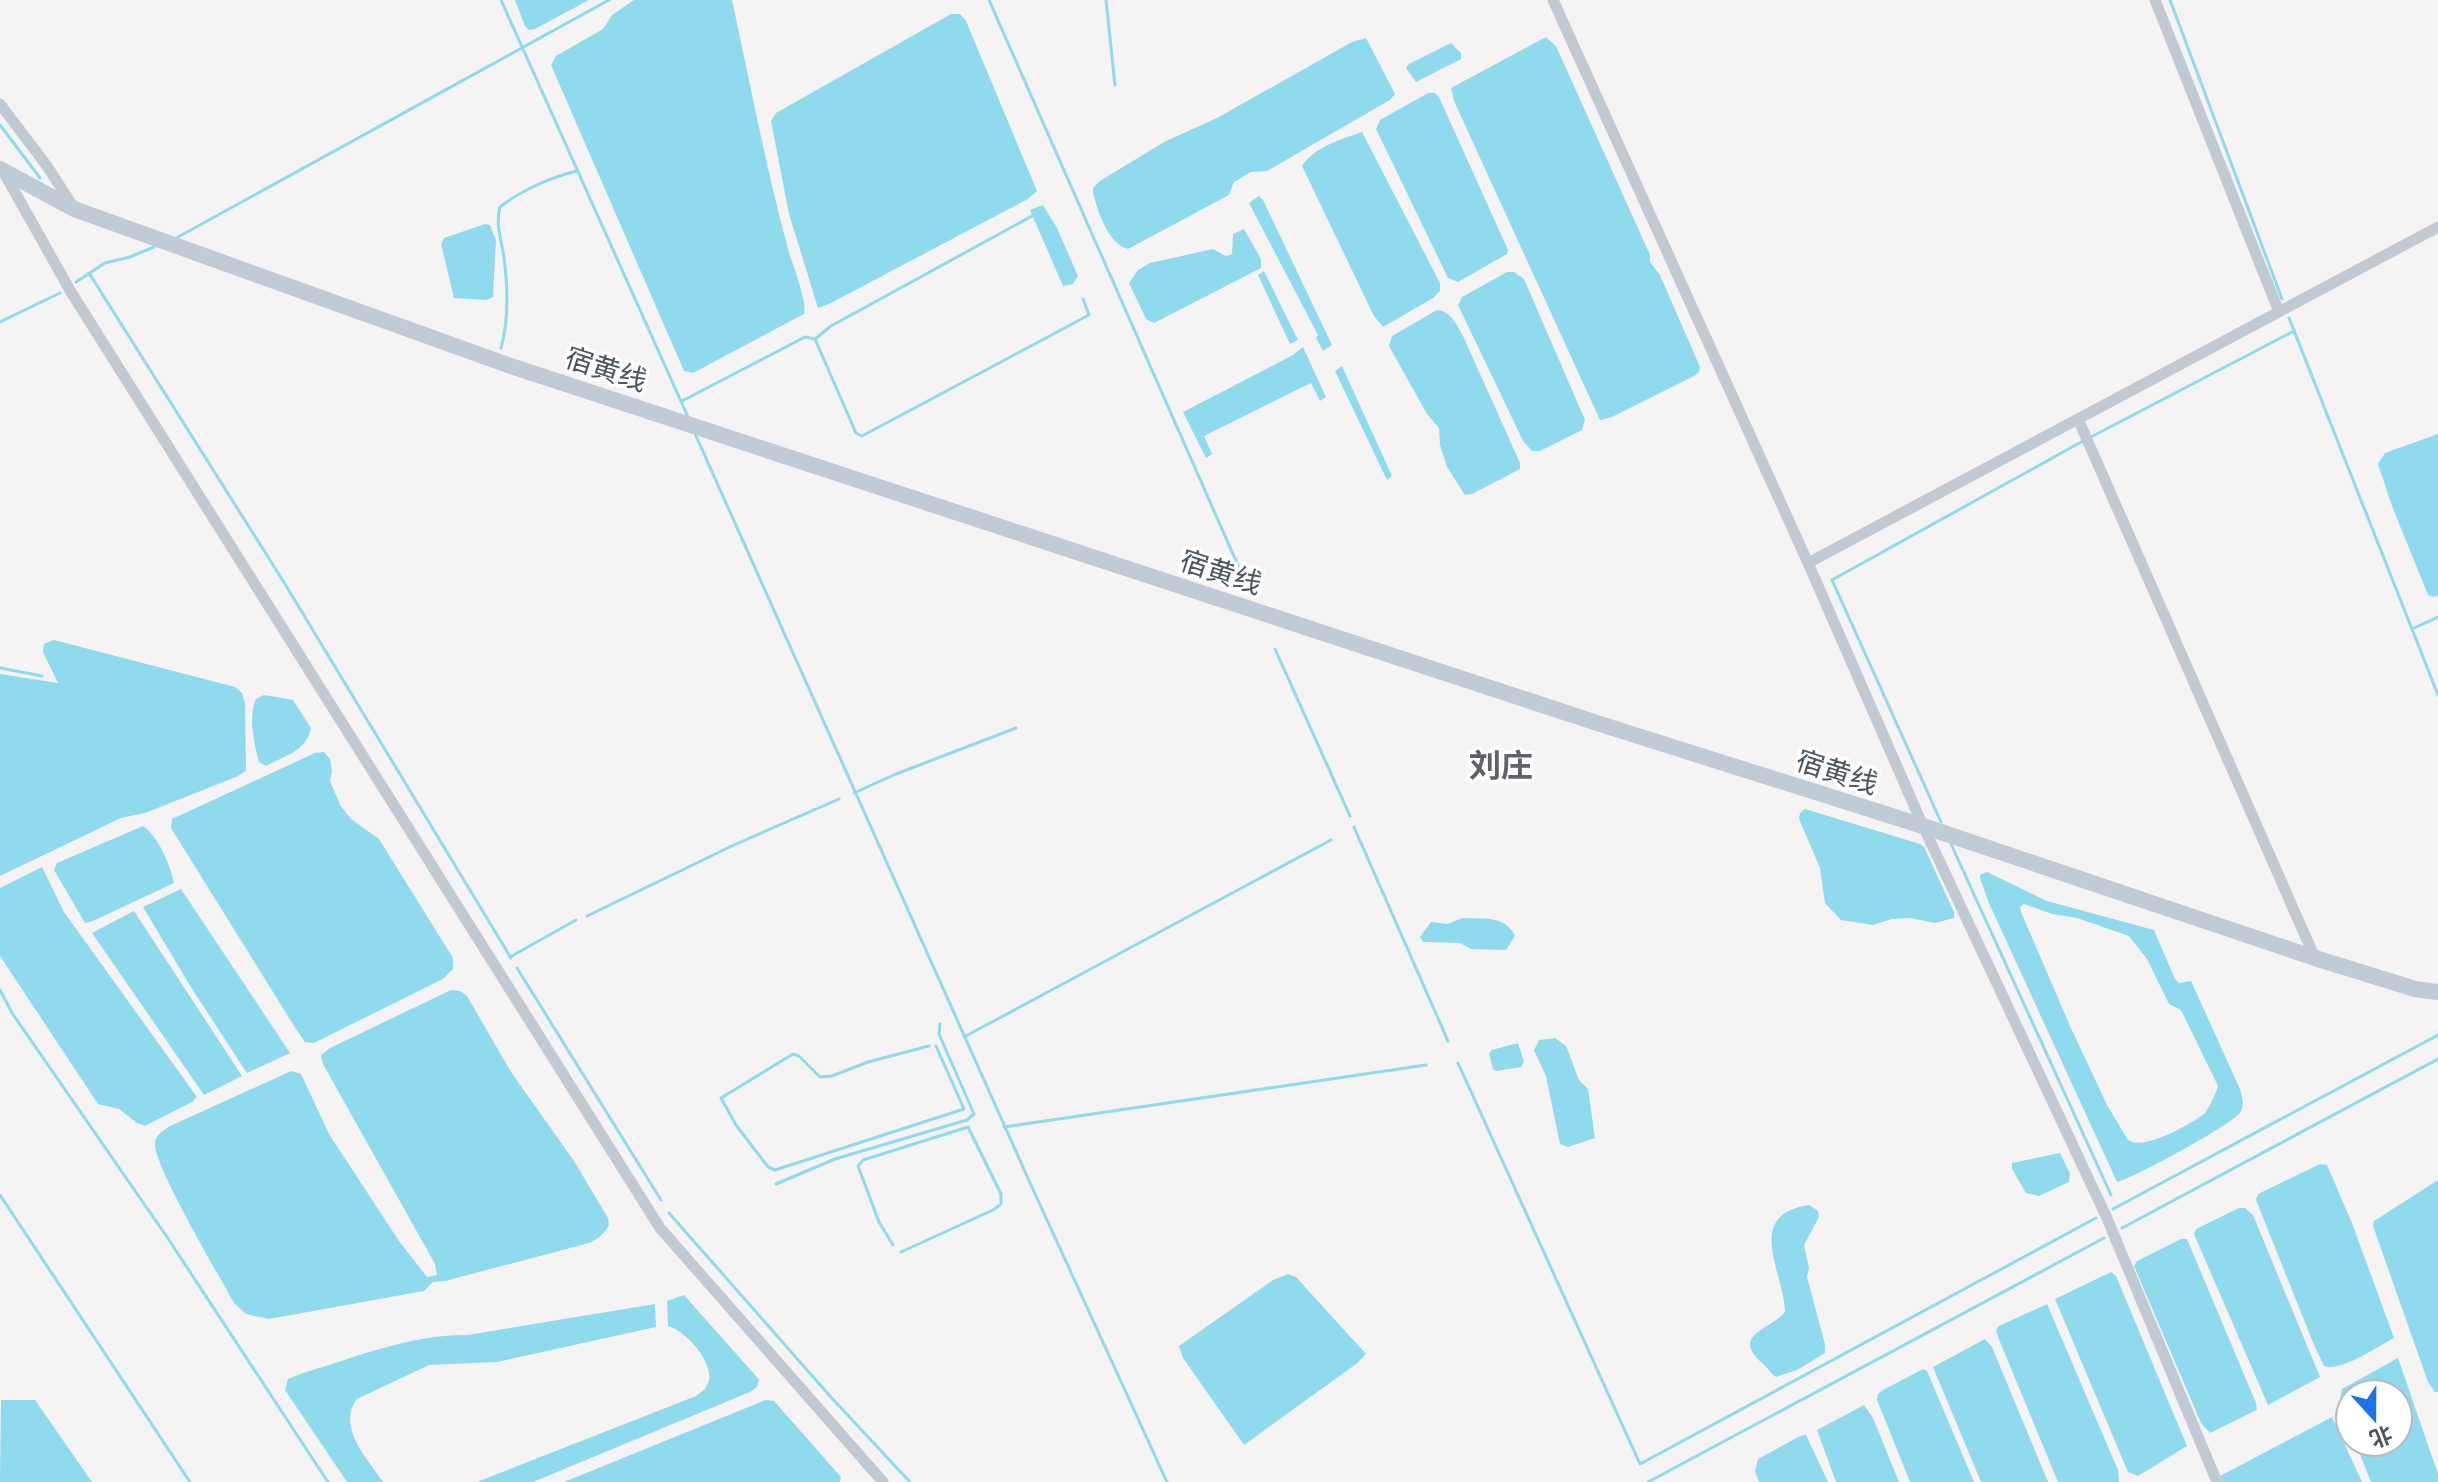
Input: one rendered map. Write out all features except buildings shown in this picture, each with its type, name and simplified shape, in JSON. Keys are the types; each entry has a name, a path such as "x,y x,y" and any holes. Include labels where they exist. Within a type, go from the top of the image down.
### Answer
{"main road":[{"name":"宿黄线","path":"1,170 74,209 508,365 1574,716 1923,826 2315,958 2415,989 2438,992"}],"street":[{"path":"1553,0 1808,563 1923,826 2106,1216 2217,1482"},
{"path":"2155,0 2279,312"},
{"path":"0,104 47,166 74,209"},
{"path":"1,170 87,319 660,1228 883,1482"},
{"path":"1808,563 2438,227"},
{"path":"2078,419 2315,958"}],"water":[{"path":"515,0 589,0 529,30"},
{"path":"634,0 732,0 772,184 804,300 804,314 693,373 684,371 551,65 556,56 603,29 612,15"},
{"path":"951,14 960,14 966,21 1037,191 1028,199 818,308 789,214 771,121 776,113"},
{"path":"1546,37 1556,46 1650,255 1650,262 1660,275 1700,367 1694,376 1600,420 1454,101 1451,88"},
{"path":"1366,38 1395,94 1390,100 1267,171 1251,172 1234,182 1229,195 1128,249 1109,234 1093,193 1093,188 1100,181 1164,142 1217,118 1352,42"},
{"path":"1451,43 1461,53 1461,59 1416,82 1406,68 1409,64"},
{"path":"1428,93 1439,97 1508,250 1507,254 1458,282 1448,278 1376,129 1380,120"},
{"path":"1362,132 1440,283 1440,291 1433,298 1383,327 1374,316 1302,166 1321,149"},
{"path":"1259,196 1332,345 1323,351 1316,338 1318,335 1249,203"},
{"path":"1043,205 1078,276 1073,284 1063,286 1030,210"},
{"path":"490,225 496,240 493,297 486,300 454,298 441,244 444,238"},
{"path":"1244,229 1261,259 1261,268 1154,323 1146,319 1129,283 1138,270 1150,263 1213,249 1226,256 1232,254 1233,234"},
{"path":"1264,271 1298,340 1290,344 1258,275"},
{"path":"1507,272 1514,272 1524,279 1585,420 1582,430 1540,451 1532,451 1523,441 1458,305 1462,297"},
{"path":"1437,310 1450,316 1463,336 1520,463 1520,469 1472,494 1465,495 1447,467 1440,445 1439,428 1427,414 1389,346 1392,336"},
{"path":"1303,347 1326,397 1320,401 1311,383 1204,436 1212,454 1206,458 1183,412"},
{"path":"1342,366 1392,476 1387,480 1335,371"},
{"path":"2438,434 2438,595 2433,597 2428,595 2378,464 2385,453"},
{"path":"54,640 235,687 242,693 245,703 246,771 145,813 121,818 0,876 0,674 58,683 43,652 44,644"},
{"path":"264,695 293,700 311,728 300,747 266,766 259,762 252,722 256,699"},
{"path":"324,752 330,759 330,781 340,805 351,819 379,839 453,958 453,969 443,979 314,1043 305,1042 296,1029 171,828 172,819 315,753"},
{"path":"1805,809 1920,844 1954,912 1954,918 1935,923 1910,918 1892,919 1873,925 1841,920 1825,903 1820,868 1799,819"},
{"path":"143,826 163,852 174,883 85,923 54,870 57,863"},
{"path":"42,867 64,912 197,1097 192,1102 145,1126 119,1109 98,1104 0,956 0,888"},
{"path":"1987,872 2047,901 2154,930 2175,979 2179,983 2191,981 2240,1089 2243,1104 2240,1113 2182,1150 2117,1182 1988,901 1980,875","holes":["2024,904 2052,914 2077,918 2129,936 2147,959 2169,1004 2181,1010 2218,1086 2204,1114 2155,1140 2128,1140 2107,1105 2070,1026 2020,907"]},
{"path":"181,889 290,1053 247,1073 143,907"},
{"path":"134,911 242,1076 204,1095 92,933"},
{"path":"1462,918 1500,921 1515,936 1506,950 1471,949 1460,943 1423,942 1420,937 1431,922 1448,924"},
{"path":"451,990 467,996 511,1072 574,1161 608,1218 609,1225 589,1243 433,1282 424,1291 269,1319 246,1314 234,1303 176,1197 158,1156 156,1138 170,1126 291,1071 301,1074 329,1134 399,1241 427,1277 437,1275 435,1264 323,1064 321,1055"},
{"path":"1555,1038 1566,1046 1579,1080 1588,1089 1595,1138 1568,1147 1560,1144 1546,1076 1534,1050 1539,1040"},
{"path":"1518,1043 1524,1062 1521,1067 1493,1069 1489,1053"},
{"path":"2060,1153 2070,1174 2069,1182 2039,1196 2026,1193 2012,1169 2012,1163"},
{"path":"2320,1164 2327,1165 2352,1223 2394,1338 2359,1358 2331,1367 2324,1366 2314,1345 2256,1200 2258,1194"},
{"path":"2438,1180 2438,1392 2435,1392 2428,1382 2373,1226 2374,1221"},
{"path":"1809,1205 1818,1211 1819,1217 1804,1245 1809,1268 1807,1277 1825,1353 1797,1370 1776,1377 1750,1346 1756,1333 1785,1312 1772,1247 1772,1232 1777,1220 1789,1211"},
{"path":"2245,1208 2253,1215 2320,1377 2268,1405 2194,1234 2196,1229"},
{"path":"2181,1239 2187,1239 2256,1403 2257,1410 2210,1433 2201,1423 2134,1266 2137,1261"},
{"path":"2111,1272 2116,1276 2187,1446 2138,1476 2128,1472 2055,1299"},
{"path":"1288,1274 1296,1277 1366,1354 1244,1445 1183,1358 1179,1346 1273,1280"},
{"path":"684,1295 759,1380 757,1387 533,1482 477,1482 696,1396 704,1390 709,1379 705,1360 692,1342 668,1326 667,1301"},
{"path":"655,1304 656,1327 497,1362 429,1365 357,1399 351,1410 352,1432 383,1482 347,1482 285,1390 288,1379 303,1373 405,1342 468,1335"},
{"path":"2047,1304 2118,1470 2119,1482 2058,1482 1998,1337 1996,1330 1999,1326"},
{"path":"1985,1339 1992,1347 2048,1482 1981,1482 1933,1367"},
{"path":"2398,1358 2405,1378 2362,1378"},
{"path":"1923,1369 1927,1371 1974,1482 1910,1482 1877,1400 1883,1390"},
{"path":"1,1400 35,1400 92,1482 0,1482"},
{"path":"766,1400 774,1401 841,1477 840,1482 564,1482"},
{"path":"2414,1404 2438,1482 2371,1482 2361,1458 2414,1458"},
{"path":"1864,1405 1873,1418 1899,1482 1836,1482 1817,1430"},
{"path":"2332,1417 2334,1458 2351,1458 2362,1482 2223,1482 2220,1476"},
{"path":"1806,1435 1828,1482 1759,1482 1755,1471 1758,1459"}],"waterway":[{"path":"501,0 688,417"},
{"path":"178,237 609,0"},
{"path":"989,0 1240,570"},
{"path":"1106,0 1115,85"},
{"path":"2170,0 2282,299"},
{"path":"0,125 40,178"},
{"path":"501,348 507,303 499,227 500,207 536,185 577,171"},
{"path":"1032,216 831,326 815,339 856,433 862,436 1089,315 1083,299"},
{"path":"76,282 105,263 154,247"},
{"path":"89,273 285,584 511,958"},
{"path":"0,322 60,293"},
{"path":"2289,318 2438,695"},
{"path":"2089,438 2294,331"},
{"path":"682,401 805,337 815,339"},
{"path":"696,436 1167,1482"},
{"path":"1941,822 1832,580 2083,441"},
{"path":"2412,629 2438,617"},
{"path":"1275,649 1350,816"},
{"path":"0,668 42,676"},
{"path":"854,793 1016,728"},
{"path":"587,916 734,845 839,799"},
{"path":"1354,827 1448,1041"},
{"path":"964,1037 1331,840"},
{"path":"1951,844 2111,1195"},
{"path":"510,957 576,920"},
{"path":"517,968 661,1200"},
{"path":"0,990 12,1013 167,1237 328,1482"},
{"path":"776,1184 835,1159 967,1120 974,1114 939,1034 940,1024"},
{"path":"2113,1209 2438,1035"},
{"path":"929,1046 820,1077 793,1054 721,1098 736,1125 768,1167 775,1170 964,1109 936,1046"},
{"path":"2122,1228 2438,1059"},
{"path":"1458,1063 1640,1464 2096,1218"},
{"path":"1004,1127 1426,1065"},
{"path":"893,1245 879,1222 858,1166 863,1160 968,1127 1001,1194 1001,1204 901,1252"},
{"path":"0,1195 190,1482"},
{"path":"669,1213 910,1482"},
{"path":"1648,1482 2104,1238"}],"district":[{"name":"刘庄","path":"1501,766"}]}
